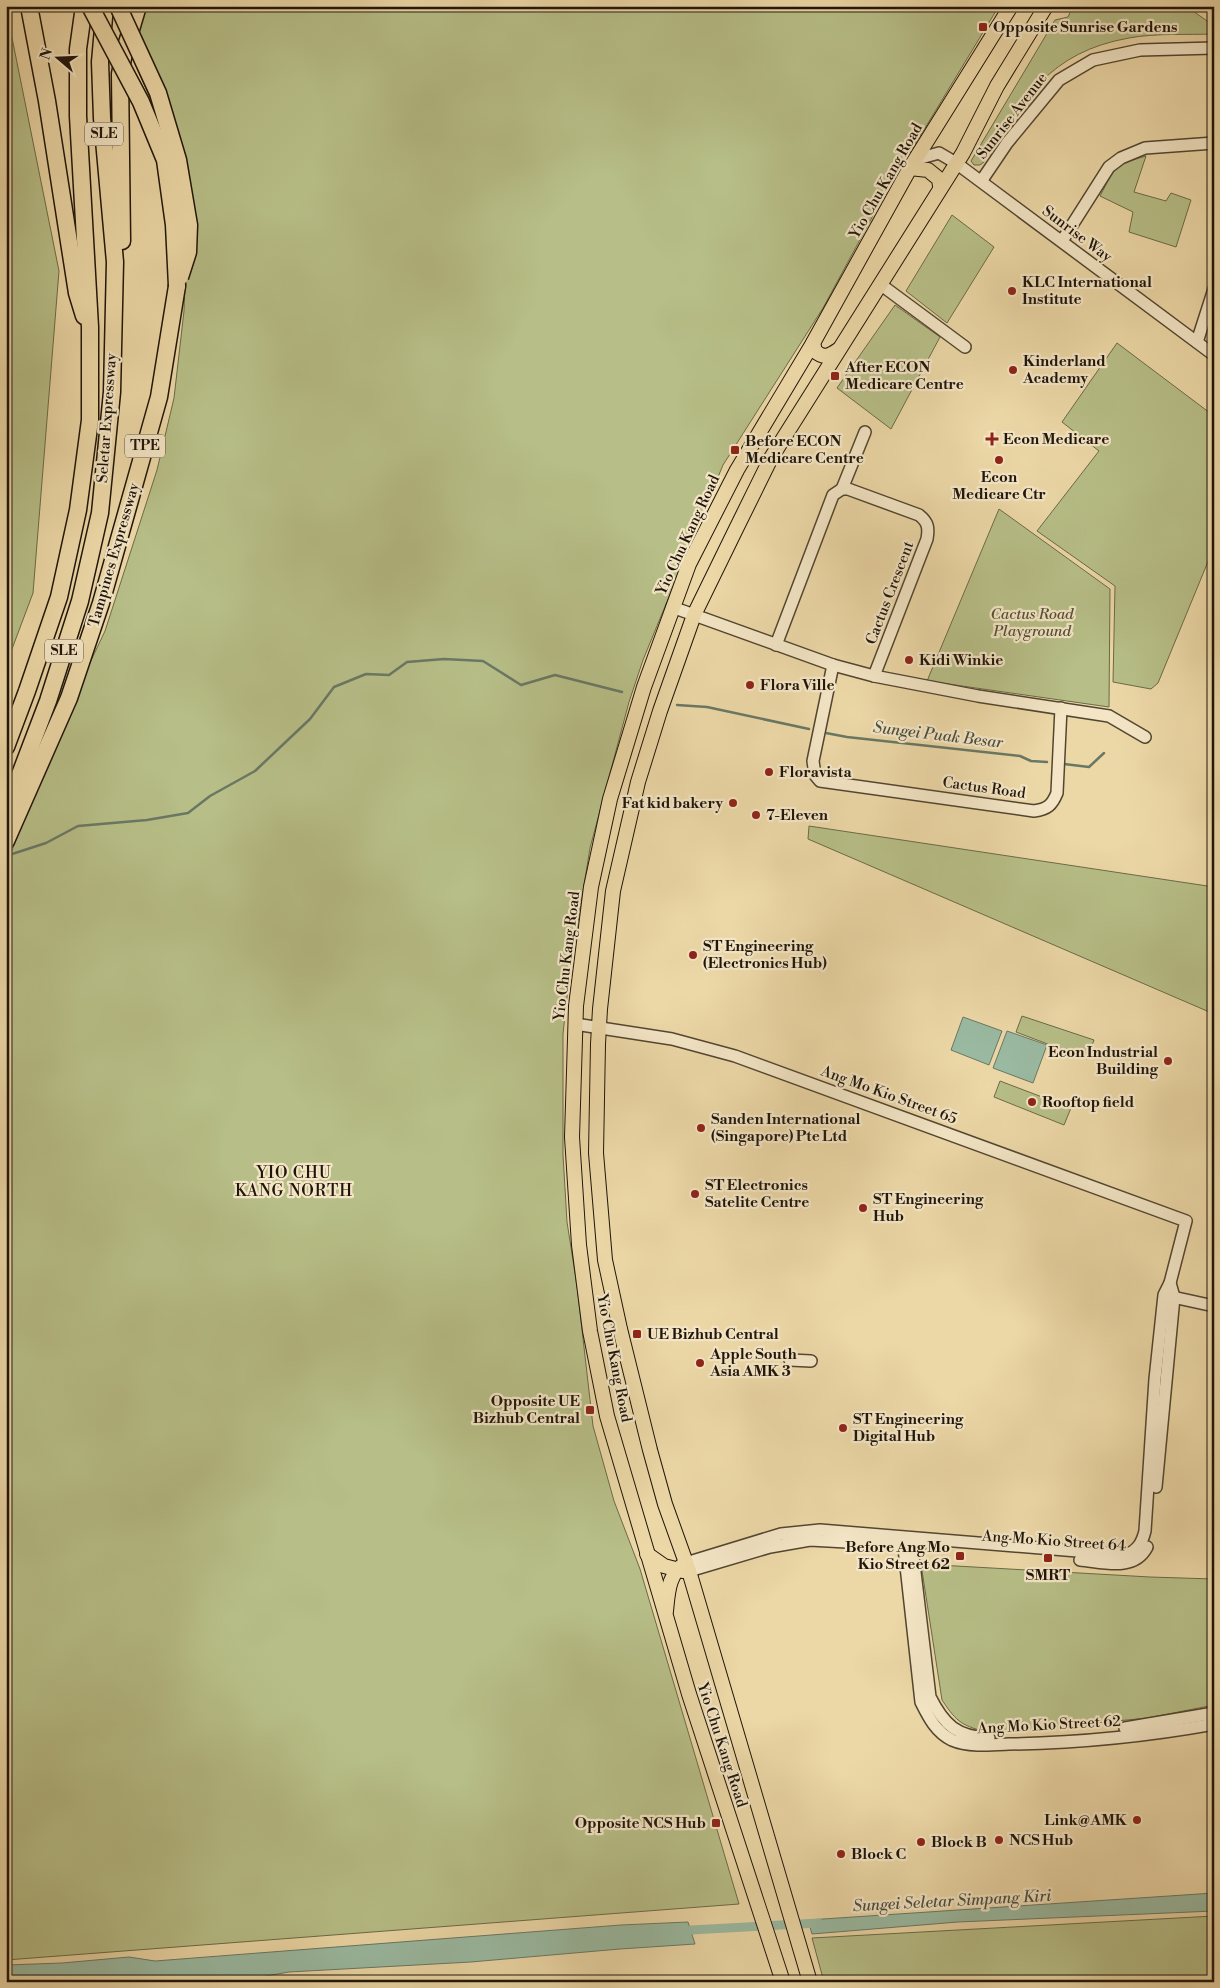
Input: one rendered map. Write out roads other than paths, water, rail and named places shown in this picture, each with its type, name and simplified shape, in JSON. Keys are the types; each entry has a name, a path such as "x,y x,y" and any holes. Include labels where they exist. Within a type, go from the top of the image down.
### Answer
{"highway":[{"path":"23,6 35,30"},
{"path":"29,6 35,30 77,293 82,314 90,327"},
{"name":"Seletar Expressway","path":"6,747 59,597 78,510 90,420 90,327 78,116 78,49 84,6"},
{"name":"Tampines Expressway","path":"6,841 69,698 101,603 160,397 177,286 174,225 165,160 141,102 90,6"},
{"name":"Seletar Expressway","path":"6,816 48,701 80,601 100,513 112,392 115,262 101,90 100,62 105,6"},
{"path":"118,6 158,94 178,160 189,225 188,252 177,286"},
{"path":"115,262 123,238 120,74 124,53 138,6"}],"main road":[{"name":"Yio Chu Kang Road","path":"783,1982 712,1770 665,1617 607,1416 588,1312 579,1246 572,1137 575,1024 591,887 610,799 644,687 689,564 737,470 813,343 914,163 1011,6"},
{"name":"Yio Chu Kang Road","path":"810,1982 650,1450 620,1329 606,1260 596,1153 599,1028 613,891 638,782 660,711 694,615 771,458 956,163 997,86 1046,6"},
{"path":"914,163 928,170 939,179 940,186"},
{"path":"813,343 815,351 822,356 829,356 838,350"},
{"path":"647,1554 664,1566 684,1568"},
{"path":"665,1617 669,1587 684,1568"}],"street":[{"name":"Sunrise Avenue","path":"982,180 1007,143 1059,80 1093,60 1140,50 1214,48"},
{"path":"1062,241 1110,167 1121,158 1144,148 1214,143"},
{"name":"Sunrise Way","path":"914,163 939,153 956,163 982,180 1214,355"},
{"path":"880,284 965,347"},
{"path":"1197,342 1214,289"},
{"path":"776,645 833,495 842,489 865,432"},
{"name":"Cactus Crescent","path":"842,489 919,515 927,523 929,530 874,676"},
{"path":"672,607 833,665 874,676 978,696 1109,716 1146,736"},
{"name":"Cactus Road","path":"833,665 813,761 815,775 820,781 1034,811 1043,810 1053,804 1057,793 1061,708"},
{"name":"Ang Mo Kio Street 65","path":"575,1024 672,1039 735,1056 1186,1221"},
{"name":"Ang Mo Kio Street 64","path":"684,1568 770,1547 810,1540 907,1541 1125,1564 1134,1562 1144,1553 1151,1540 1170,1283 1186,1221"},
{"path":"1169,1296 1214,1306"},
{"path":"790,1360 811,1361"},
{"name":"Ang Mo Kio Street 62","path":"907,1541 930,1697 939,1714 950,1727 963,1734 983,1738 1012,1738 1145,1726 1214,1713"},
{"name":"Ang Mo Kio Street 62","path":"907,1541 921,1702 930,1720 942,1734 961,1743 1026,1744 1166,1732 1214,1724"}],"waterway":[{"name":"Sungei Puak Besar","path":"6,856 46,843 78,826 147,820 188,813 210,796 255,771 310,719 334,687 366,674 389,675 407,662 444,659 483,661 521,685 555,675 622,692"},
{"name":"Sungei Puak Besar","path":"677,705 707,707 809,729"},
{"name":"Sungei Puak Besar","path":"826,733 1020,756 1031,761 1047,762"},
{"name":"Sungei Puak Besar","path":"1064,764 1089,767 1104,753"},
{"name":"Sungei Seletar Simpang Kiri","path":"691,1930 819,1923"}],"place":[{"name":"Opposite Sunrise Gardens","path":"983,27"},
{"name":"KLC International Institute","path":"1012,291"},
{"name":"Kinderland Academy","path":"1013,370"},
{"name":"After ECON Medicare Centre","path":"835,376"},
{"name":"Econ Medicare","path":"992,439"},
{"name":"Before ECON Medicare Centre","path":"735,450"},
{"name":"Econ Medicare Ctr","path":"999,460"},
{"name":"Kidi Winkie","path":"909,660"},
{"name":"Flora Ville","path":"750,685"},
{"name":"Floravista","path":"769,772"},
{"name":"Fat kid bakery","path":"733,803"},
{"name":"7-Eleven","path":"756,815"},
{"name":"ST Engineering (Electronics Hub)","path":"693,955"},
{"name":"Econ Industrial Building","path":"1168,1061"},
{"name":"Rooftop field","path":"1032,1102"},
{"name":"Sanden International (Singapore) Pte Ltd","path":"701,1128"},
{"name":"ST Electronics Satelite Centre","path":"695,1194"},
{"name":"ST Engineering Hub","path":"863,1208"},
{"name":"UE Bizhub Central","path":"637,1334"},
{"name":"Apple South Asia AMK 3","path":"700,1363"},
{"name":"Opposite UE Bizhub Central","path":"590,1410"},
{"name":"ST Engineering Digital Hub","path":"843,1428"},
{"name":"Before Ang Mo Kio Street 62","path":"960,1556"},
{"name":"SMRT","path":"1048,1558"},
{"name":"Link@AMK","path":"1137,1820"},
{"name":"Opposite NCS Hub","path":"716,1823"},
{"name":"NCS Hub","path":"999,1840"},
{"name":"Block B","path":"921,1842"},
{"name":"Block C","path":"841,1854"}],"district":[{"name":"YIO CHU KANG NORTH","path":"294,1182"}],"park label":[{"name":"Cactus Road Playground","path":"1032,622"}]}
